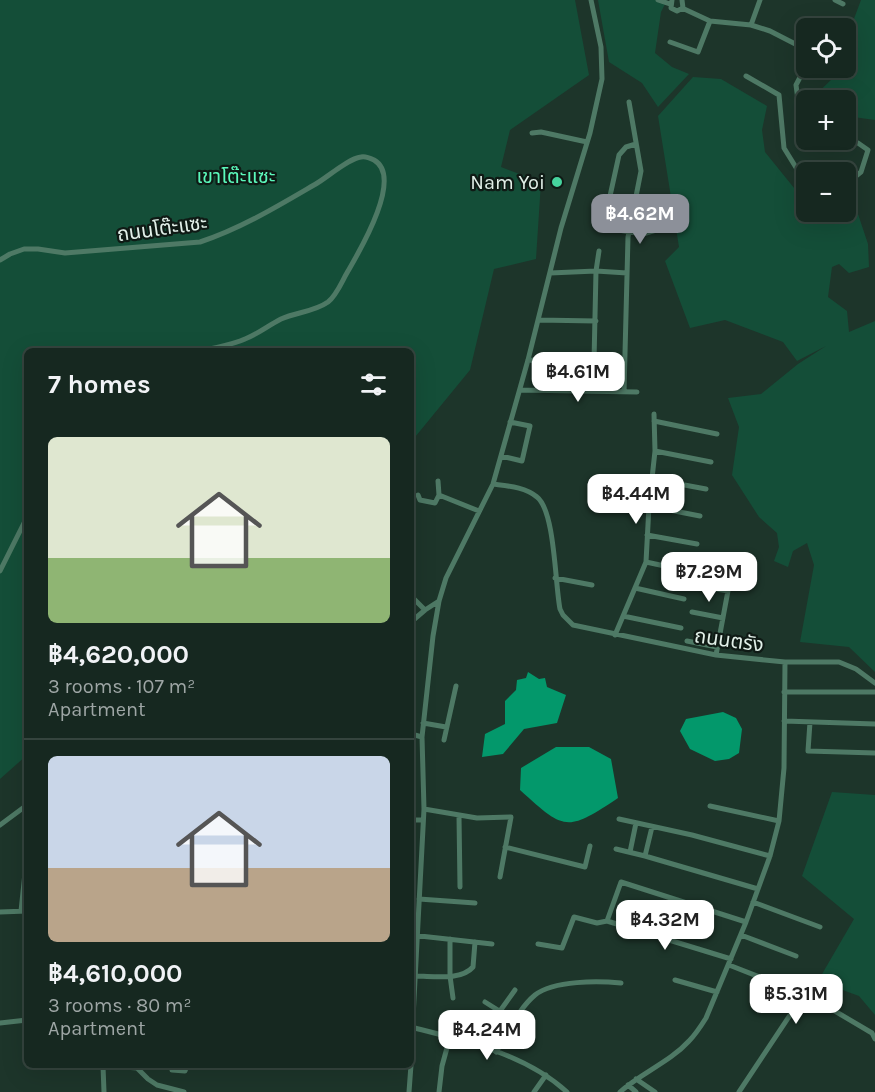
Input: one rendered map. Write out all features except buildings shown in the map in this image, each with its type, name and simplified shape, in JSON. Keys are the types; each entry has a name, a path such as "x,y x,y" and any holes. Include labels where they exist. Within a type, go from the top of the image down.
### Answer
{"street":[{"path":"414,1002 416,976 414,936 424,809 422,737 439,601 446,578 493,484 528,360 561,228 587,142 602,79 601,47 591,0"},
{"path":"658,0 671,2 671,8 675,11 682,8 710,21 750,25 770,31 796,44"},
{"path":"682,0 682,8"},
{"path":"750,25 760,0"},
{"path":"835,0 843,4"},
{"path":"670,42 698,52 710,21"},
{"path":"746,76 779,95 784,148 796,168"},
{"path":"624,392 627,273 630,232 640,171 629,102"},
{"path":"532,133 542,132 587,142"},
{"path":"856,143 868,150 861,172 856,176"},
{"path":"606,228 643,234 656,230 648,201 609,196 618,155 626,147 636,144"},
{"name":"ถนนโต๊ะแซะ","path":"0,261 24,249 65,253 200,242 266,212 353,160 368,157 377,162 381,167 384,187 378,210 365,241 330,300 320,307 282,318 245,340 214,348"},
{"path":"594,361 596,271 599,251"},
{"path":"550,273 596,271 627,273"},
{"path":"538,320 596,321"},
{"path":"528,360 623,363"},
{"path":"520,390 636,392"},
{"path":"615,635 646,562 655,451 654,414"},
{"path":"654,421 717,434"},
{"path":"501,456 522,461 530,426 510,422"},
{"path":"655,451 711,462"},
{"path":"652,479 706,489"},
{"path":"418,495 420,500 435,503 439,495 438,481"},
{"name":"ถนนตรัง","path":"493,484 530,492 544,504 550,529 560,609 568,621 581,628 716,655 785,662 784,768 779,821 770,856 746,922 706,1018 689,1041 620,1092"},
{"path":"439,495 479,511"},
{"path":"649,506 700,516"},
{"path":"0,571 24,523"},
{"path":"647,535 697,544"},
{"path":"703,559 733,564 716,655"},
{"path":"646,562 688,571"},
{"path":"555,578 592,585"},
{"path":"699,586 728,591"},
{"path":"635,588 684,599"},
{"path":"414,599 425,610"},
{"path":"414,619 439,601"},
{"path":"692,612 723,618"},
{"path":"623,616 681,628"},
{"path":"687,641 717,647"},
{"path":"785,662 839,662 856,669 875,683"},
{"path":"444,740 456,686"},
{"path":"784,692 875,692"},
{"path":"784,721 875,724"},
{"path":"810,722 808,751 875,753"},
{"path":"423,723 446,727"},
{"path":"414,735 422,737"},
{"path":"710,806 779,821"},
{"path":"0,825 24,807"},
{"path":"424,809 477,818 511,818 500,877"},
{"path":"459,816 460,886"},
{"path":"619,819 693,835 770,856"},
{"path":"414,820 423,820"},
{"path":"630,852 636,823"},
{"path":"645,856 652,826"},
{"path":"505,847 585,867 591,846"},
{"path":"616,849 758,889"},
{"path":"607,921 621,882 746,922"},
{"path":"418,899 475,903"},
{"path":"753,902 820,927"},
{"path":"0,912 24,911"},
{"path":"538,944 562,948 574,917 597,923 607,921 730,962 780,985"},
{"path":"741,934 796,956"},
{"path":"414,936 492,944"},
{"path":"450,939 450,976 453,998"},
{"path":"416,976 450,976 471,969 475,942"},
{"path":"675,980 717,992"},
{"path":"496,1052 523,1009 539,992 586,981 621,983"},
{"path":"500,1011 515,990"},
{"path":"739,1092 802,997 811,997 872,1033 875,1039"},
{"path":"485,1002 516,1021"},
{"path":"0,1023 24,1020"},
{"path":"414,1028 450,1037 531,1065 567,1092"},
{"path":"439,1092 442,1066 450,1037"},
{"path":"102,1068 104,1092"},
{"path":"137,1068 157,1084 184,1092"},
{"path":"172,1070 185,1071 186,1068"},
{"path":"409,1092 411,1068"},
{"path":"534,1092 546,1075"},
{"path":"636,1079 655,1092"},
{"path":"628,1085 636,1092"}],"green space":[{"name":"เขาโต๊ะแซะ","path":"0,0 575,0 589,75 510,130 501,167 541,182 536,259 494,269 470,370 414,438 414,348 24,348 24,758 0,779"},
{"path":"598,0 667,0 661,12 655,53 672,67 689,74 658,107 642,83 609,62"},
{"path":"861,0 875,0 875,120 856,117 856,90 820,90 832,78 856,78 854,18"},
{"path":"693,77 721,79 767,106 762,130 765,152 796,190 796,222 856,222 857,211 868,244 869,267 849,273 839,264 832,267 828,297 847,311 849,332 875,321 875,672 849,647 800,642 814,565 807,543 793,551 788,567 774,561 779,547 777,533 759,517 732,475 739,427 728,398 761,394 798,364 826,346 797,361 783,342 725,320 690,328 665,261 679,247 658,116"},
{"path":"832,792 875,795 875,1015 859,996 818,981 854,919 802,876"}],"shaded area":[{"path":"528,672 539,679 545,678 547,687 566,695 557,723 524,729 503,754 482,757 485,734 505,724 505,701 516,690 517,680 526,678"},
{"path":"723,712 736,718 742,729 739,753 729,759 715,761 690,749 680,731 686,719"},
{"path":"556,747 589,747 611,759 618,798 588,817 567,822 557,820 535,804 520,790 521,768"}],"place":[{"name":"Nam Yoi","path":"557,182"}]}
